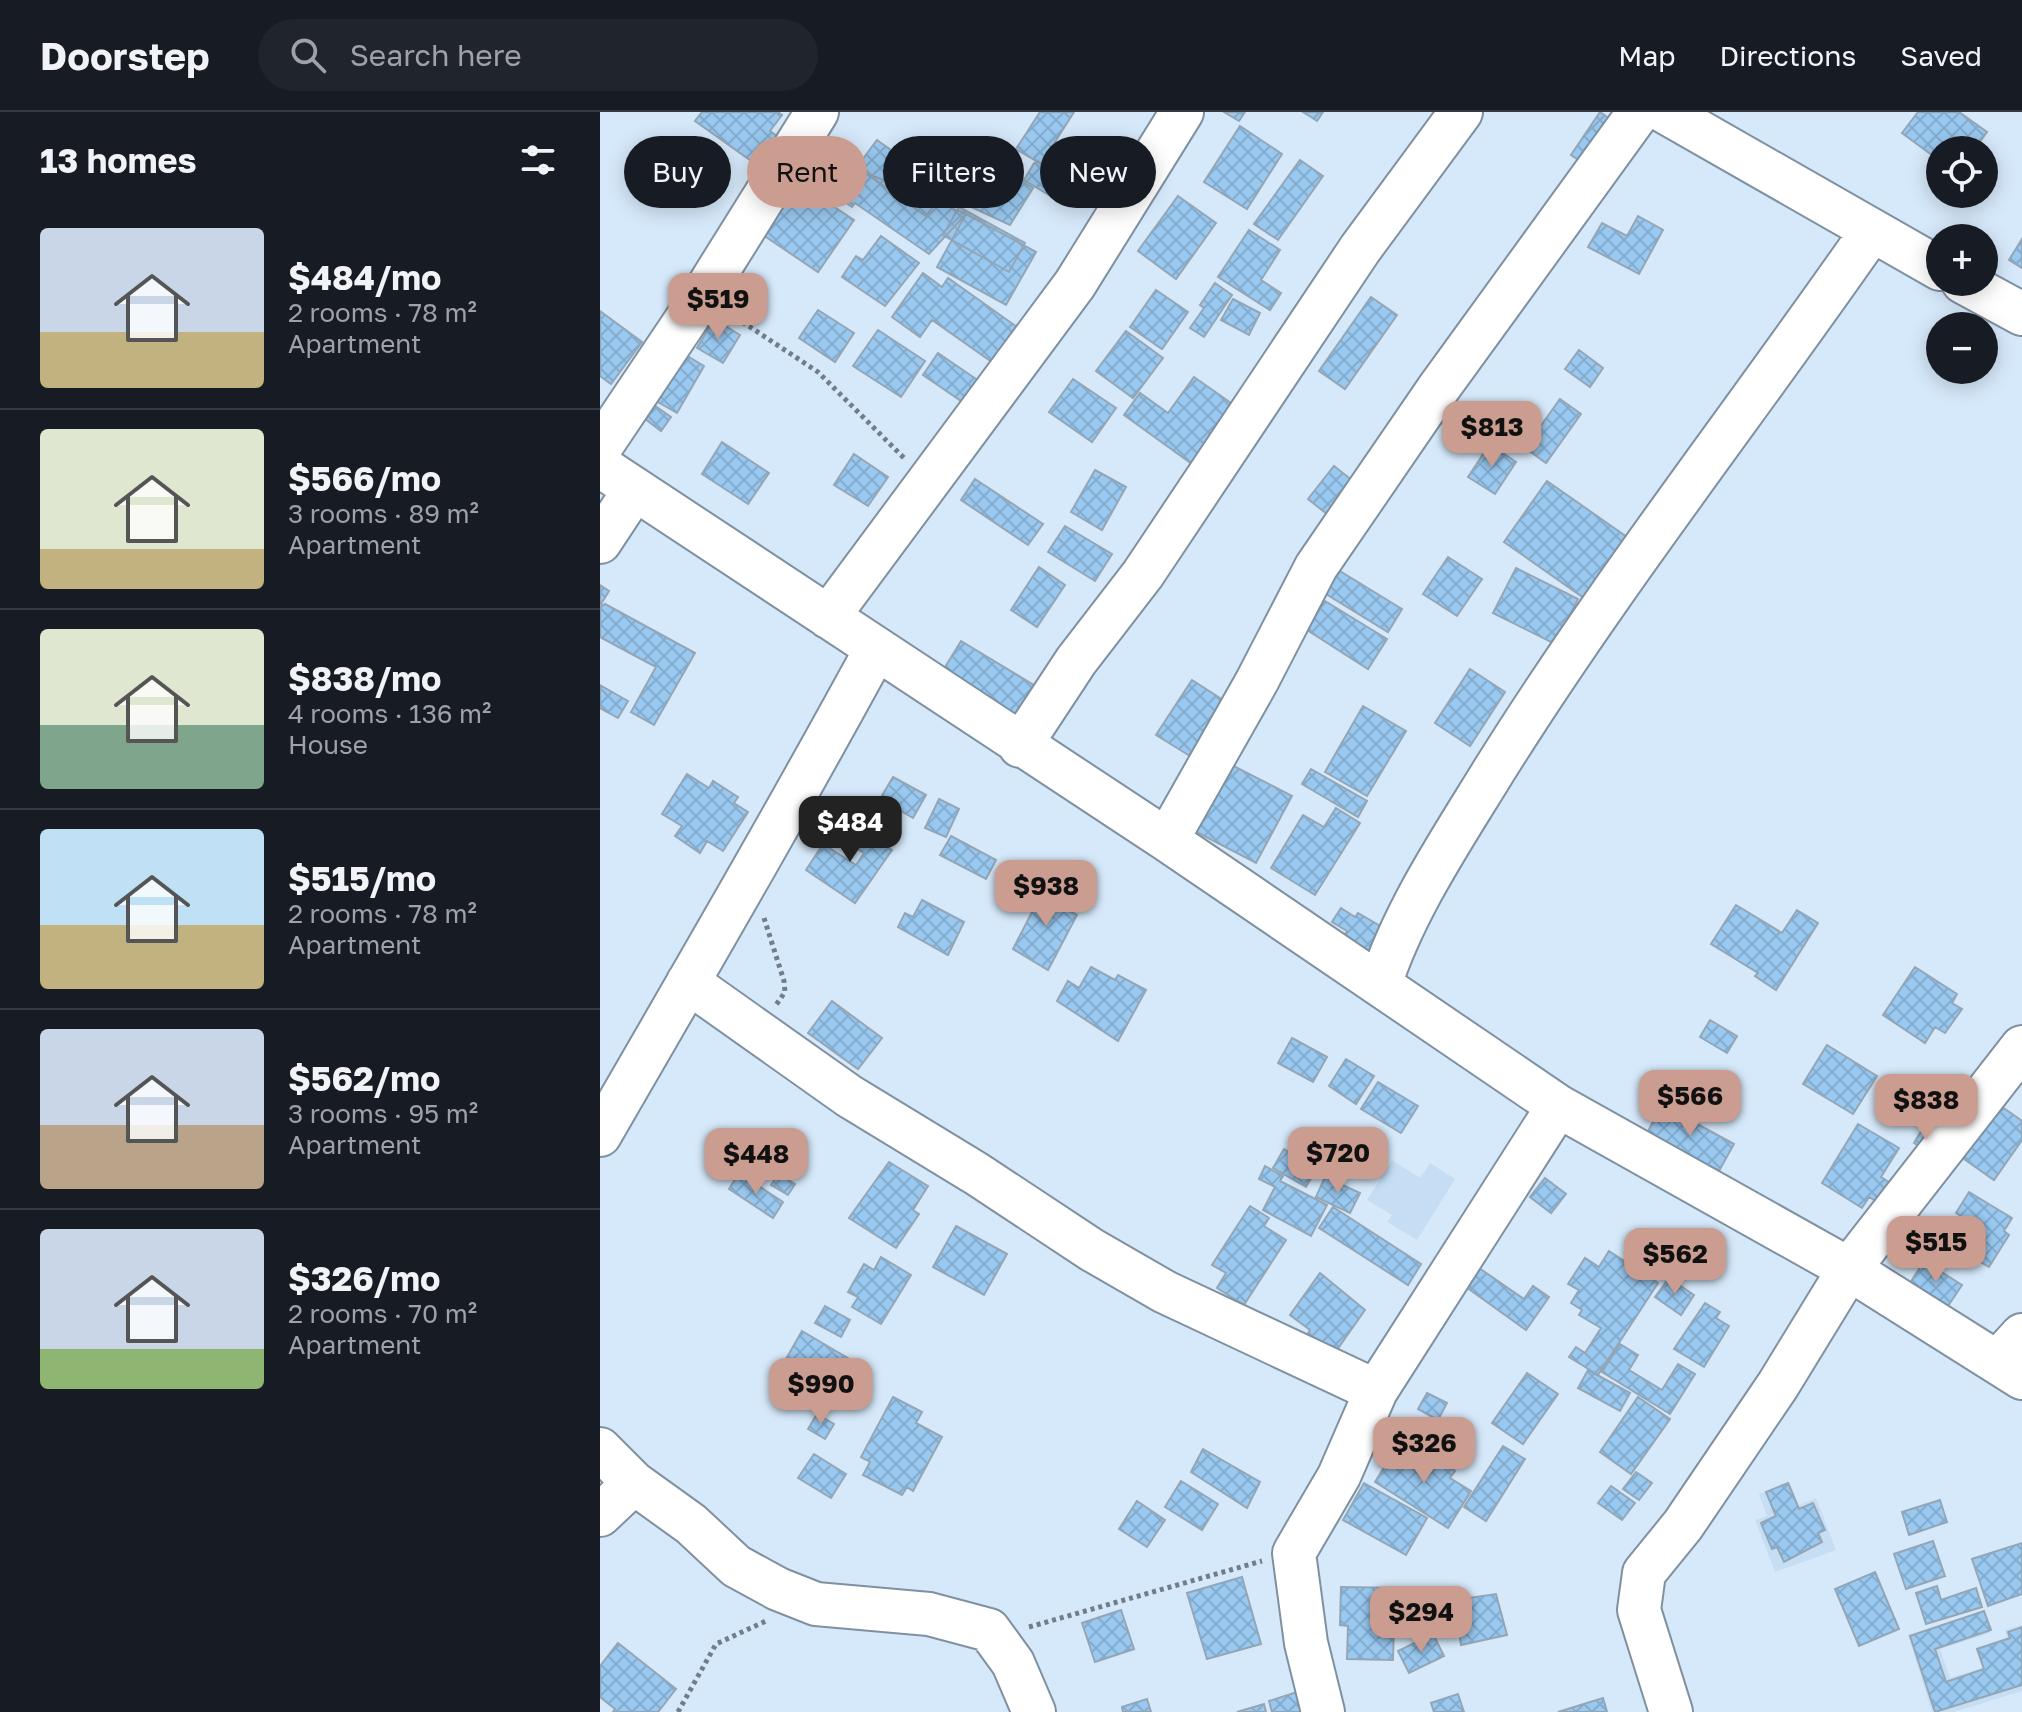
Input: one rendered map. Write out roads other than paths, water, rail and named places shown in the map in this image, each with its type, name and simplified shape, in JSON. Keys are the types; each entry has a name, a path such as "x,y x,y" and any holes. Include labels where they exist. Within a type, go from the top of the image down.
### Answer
{"street":[{"path":"600,448 704,293 817,112"},
{"path":"828,617 1075,284 1182,112"},
{"path":"1020,746 1076,661 1143,574 1360,249 1461,112"},
{"path":"1167,840 1257,681 1316,567 1438,389 1639,112"},
{"path":"1665,112 1926,261"},
{"path":"1380,985 1391,949 1466,816 1545,689 1871,232"},
{"path":"1989,296 2022,314"},
{"path":"600,466 1020,746 1167,840 1558,1106 2014,1358"},
{"path":"600,542 635,489"},
{"path":"600,1135 748,876 784,819 876,649"},
{"path":"688,982 849,1096 1104,1257 1165,1292 1376,1391"},
{"path":"1671,1712 1639,1610 1644,1573 1683,1525 1778,1385 1849,1269 2022,1047"},
{"path":"1323,1712 1306,1643 1294,1553 1339,1476 1376,1391 1558,1106"},
{"path":"600,1449 634,1483 691,1524 736,1566 778,1589 816,1604 929,1614 989,1630 1013,1663 1034,1712"},
{"path":"600,1515 634,1483"}]}
